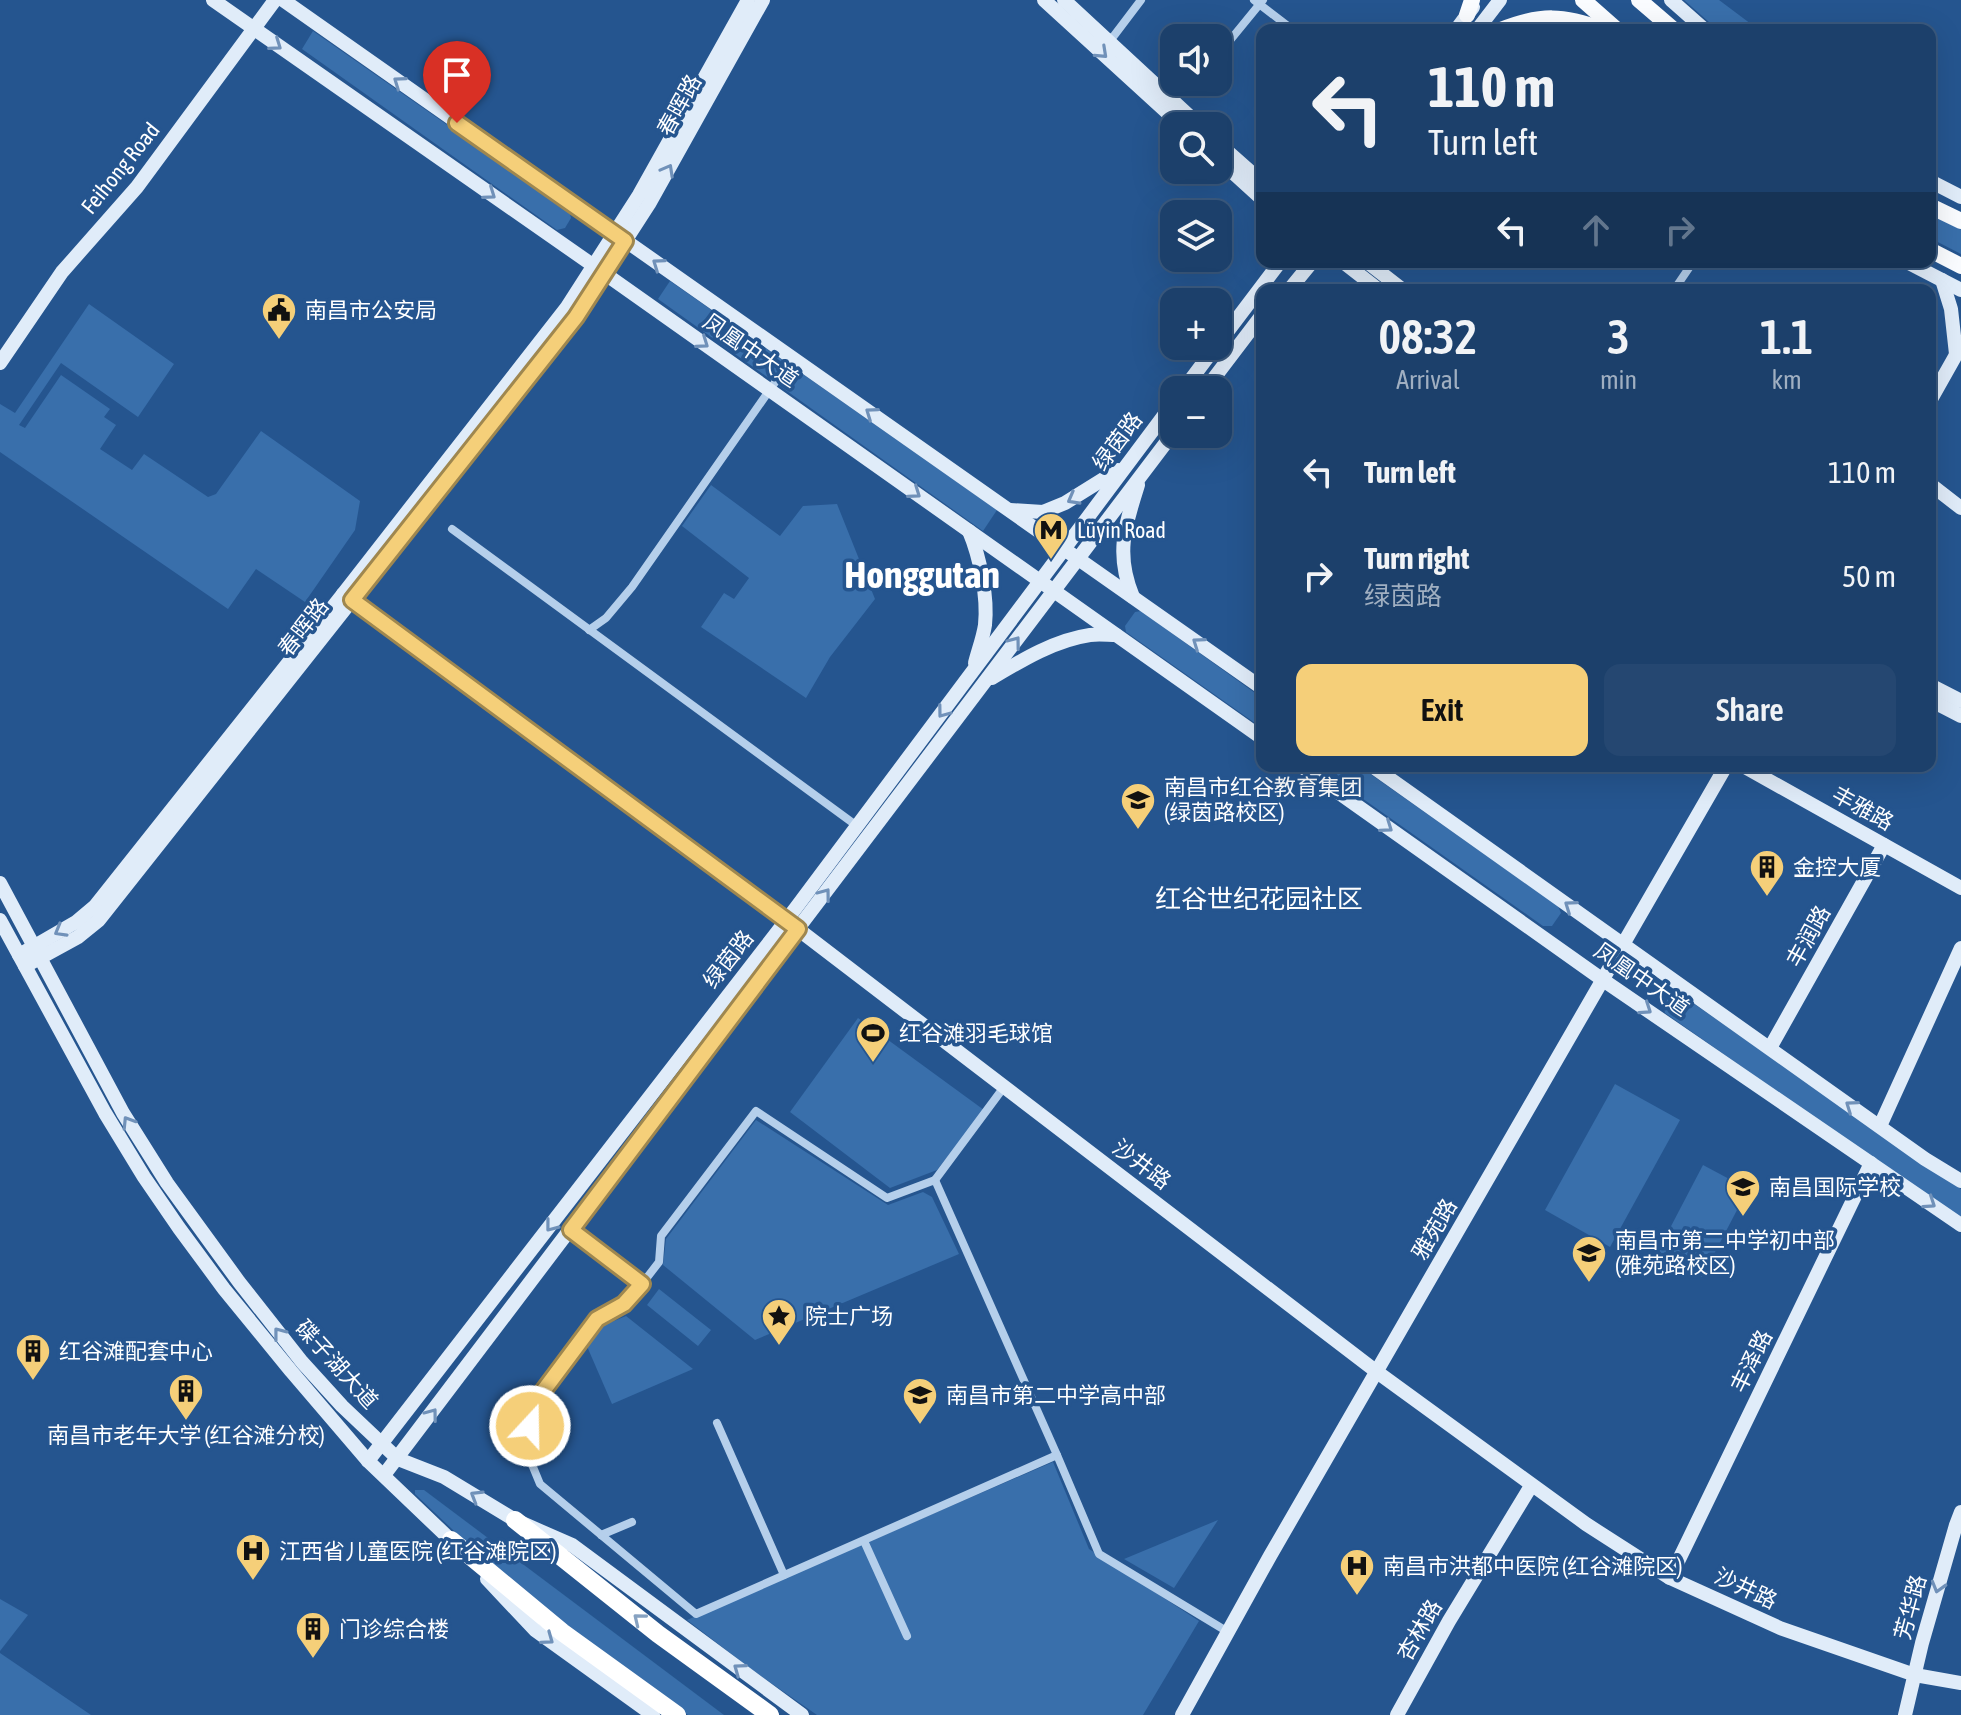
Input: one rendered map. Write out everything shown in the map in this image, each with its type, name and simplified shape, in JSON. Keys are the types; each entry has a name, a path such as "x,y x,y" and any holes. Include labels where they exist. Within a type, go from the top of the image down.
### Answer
{"highway":[{"path":"515,1520 658,1634 770,1715"},
{"path":"451,1540 562,1632 677,1715"}],"main road":[{"name":"凤凰中大道","path":"213,0 1256,734"},
{"name":"Feihong Road","path":"0,363 62,272 137,187 275,0"},
{"name":"凤凰中大道","path":"283,0 1256,684"},
{"name":"春晖路","path":"620,238 639,195 748,0"},
{"name":"春晖路","path":"22,960 37,952 95,906 348,597 567,307 649,204 763,0"},
{"path":"1044,0 1167,112"},
{"path":"1470,8 1478,0"},
{"path":"1482,24 1500,0"},
{"path":"1583,0 1610,24"},
{"path":"1671,0 1698,24"},
{"path":"1068,1 1185,112"},
{"path":"1645,3 1668,24"},
{"path":"1516,24 1545,17 1585,24"},
{"path":"1545,17 1562,24"},
{"path":"1232,155 1256,177"},
{"path":"1232,172 1256,194"},
{"path":"1936,184 1961,197"},
{"path":"1936,209 1961,221"},
{"path":"1936,253 1961,266"},
{"path":"1263,284 1275,268"},
{"path":"1294,284 1307,268"},
{"path":"1351,268 1371,284"},
{"path":"1375,268 1395,284"},
{"path":"1919,268 1961,290"},
{"path":"1936,390 1959,350 1942,280"},
{"path":"1232,325 1256,294"},
{"path":"1216,376 1256,323"},
{"path":"1194,376 1206,360"},
{"name":"绿茵路","path":"384,1475 752,990 822,873 1160,421"},
{"name":"绿茵路","path":"368,1461 985,682 1162,448"},
{"path":"1010,510 1043,512 1094,487 1128,463"},
{"path":"1133,597 1124,568 1123,537 1142,474"},
{"path":"1936,489 1961,508"},
{"path":"969,531 977,549 985,604 985,625 974,670"},
{"name":"沙井路","path":"348,597 792,924 1377,1372 1586,1524 1670,1578 1780,1628 1915,1675 1961,1683"},
{"path":"985,682 1052,646 1089,635 1116,635"},
{"path":"1936,688 1961,701"},
{"path":"1936,703 1961,716"},
{"name":"凤凰中大道","path":"1309,772 1603,980 1961,1225"},
{"name":"凤凰中大道","path":"1380,772 1961,1181"},
{"name":"雅苑路","path":"1182,1715 1723,772"},
{"name":"丰雅路","path":"1754,772 1961,888"},
{"name":"丰润路","path":"1770,1048 1884,845"},
{"name":"碟子湖大道","path":"0,883 123,1113 167,1183 239,1282 302,1362 342,1406 398,1459 444,1477 515,1520 572,1545 802,1715"},
{"name":"碟子湖大道","path":"0,920 105,1113 144,1177 252,1323 368,1461 451,1540 535,1630 653,1715"},
{"path":"1880,1126 1961,948"},
{"name":"丰泽路","path":"1670,1578 1871,1163"},
{"name":"杏林路","path":"1397,1715 1449,1621 1531,1486"},
{"name":"芳华路","path":"1905,1715 1922,1643 1961,1512"}],"street":[{"path":"1105,38 1113,37 1141,0"},
{"path":"1232,37 1259,1 1286,24"},
{"path":"589,630 606,618 632,587 792,358"},
{"path":"452,529 857,826"},
{"path":"1004,1087 935,1180 887,1198 756,1111 661,1236 659,1262 624,1304 597,1319 535,1402 526,1450 540,1484 696,1614 1057,1455"},
{"path":"935,1180 1099,1554 1228,1632"},
{"path":"571,1230 642,1284"},
{"path":"717,1423 784,1575"},
{"path":"601,1535 632,1522"},
{"path":"864,1541 907,1636"}],"shaded area":[{"path":"1684,0 1719,0 1751,24 1711,24"},
{"path":"313,31 569,210 571,218 565,228 557,230 302,49"},
{"path":"1936,216 1961,228 1961,254 1936,241"},
{"path":"670,281 997,510 983,531 658,299"},
{"path":"89,304 174,364 138,417 61,363 19,425 25,428 61,375 110,409 104,417 116,425 100,449 132,470 144,454 208,497 216,494 261,431 360,501 355,530 305,602 256,569 228,609 0,452 0,404 15,413"},
{"path":"711,485 780,536 803,506 837,504 875,599 830,657 806,698 701,627 724,593 734,599 749,578 682,526"},
{"path":"1141,611 1256,694 1256,724 1126,632 1125,626 1135,612"},
{"path":"1368,772 1558,906 1561,913 1552,926 1543,926 1342,784 1337,774"},
{"path":"1677,992 1961,1189 1961,1220 1665,1013 1664,1007 1670,994"},
{"name":"红谷滩羽毛球馆","path":"858,1018 984,1110 937,1170 890,1188 790,1112"},
{"path":"1615,1084 1680,1120 1610,1247 1545,1210"},
{"path":"756,1120 888,1205 923,1192 932,1197 959,1254 755,1340 663,1265 666,1239"},
{"path":"1703,1165 1748,1189 1702,1277 1657,1253"},
{"path":"659,1289 711,1330 698,1346 647,1305"},
{"path":"626,1316 693,1369 612,1404 586,1344 592,1330"},
{"path":"1053,1462 1089,1549 1199,1621 1143,1715 817,1715 687,1620"},
{"path":"415,1490 424,1490 724,1715 688,1715 509,1583 415,1494"},
{"path":"1218,1520 1174,1588 1124,1559"},
{"path":"0,1599 28,1615 0,1651"},
{"path":"0,1653 91,1715 0,1715"}],"place":[{"name":"南昌市公安局","path":"279,341"},
{"name":"Lüyin Road","path":"1051,561"},
{"name":"南昌市红谷教育集团 (绿茵路校区)","path":"1138,831"},
{"name":"金控大厦","path":"1767,898"},
{"name":"红谷滩羽毛球馆","path":"873,1064"},
{"name":"南昌国际学校","path":"1743,1218"},
{"name":"南昌市第二中学初中部 (雅苑路校区)","path":"1589,1284"},
{"name":"院士广场","path":"779,1347"},
{"name":"红谷滩配套中心","path":"33,1382"},
{"name":"南昌市老年大学 (红谷滩分校)","path":"186,1422"},
{"name":"南昌市第二中学高中部","path":"920,1426"},
{"name":"江西省儿童医院 (红谷滩院区)","path":"253,1582"},
{"name":"南昌市洪都中医院 (红谷滩院区)","path":"1357,1597"},
{"name":"门诊综合楼","path":"313,1660"}],"district":[{"name":"Honggutan","path":"922,575"},
{"name":"红谷世纪花园社区","path":"1259,899"}],"route":[{"path":"457,123 625,241 576,317 352,600 798,929 571,1230 642,1284 624,1304 597,1319 535,1402 530,1426"}]}
